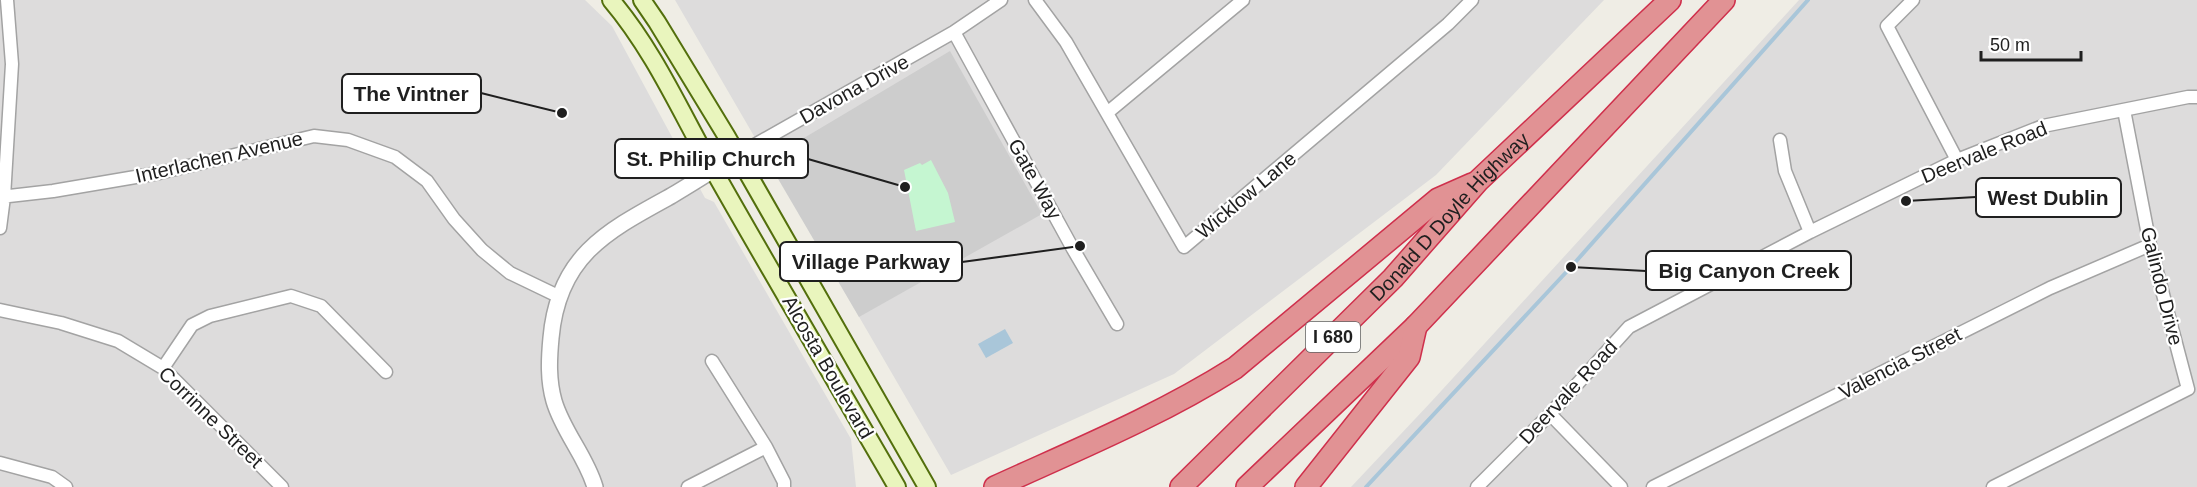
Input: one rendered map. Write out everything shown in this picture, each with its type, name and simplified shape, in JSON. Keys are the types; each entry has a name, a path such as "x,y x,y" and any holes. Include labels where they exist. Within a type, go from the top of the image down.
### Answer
{"highway":[{"name":"Donald D Doyle Highway","path":"1181,487 1393,278 1478,181 1670,0"},
{"name":"I 680","path":"1247,487 1416,326 1724,0"},
{"path":"995,487 1162,410 1226,374 1438,199 1478,181"},
{"path":"1306,487 1409,357 1416,326"},
{"path":"1264,487 1280,470 1309,426"}],"main road":[{"name":"Alcosta Boulevard","path":"611,0 632,25 669,86 714,170 897,487"},
{"name":"Alcosta Boulevard","path":"642,0 737,155 927,487"}],"street":[{"path":"0,228 12,64 7,0"},
{"name":"Davona Drive","path":"595,487 590,470 562,422 552,390 550,356 552,325 560,297 582,257 596,242 624,222 954,32 1001,0"},
{"name":"Wicklow Lane","path":"1035,0 1066,42 1184,247 1449,24 1472,0"},
{"path":"1107,113 1243,0"},
{"path":"1913,0 1887,26 1957,160"},
{"name":"Gate Way","path":"954,32 1073,249 1117,324"},
{"name":"Deervale Road","path":"1477,487 1550,414 1629,327 1810,232 1957,160 2043,126 2197,97"},
{"name":"Galindo Drive","path":"1993,487 2188,388 2150,245 2124,110"},
{"name":"Interlachen Avenue","path":"2,197 53,192 159,173 314,136 348,140 395,157 427,181 454,219 482,250 510,273 560,297"},
{"path":"1780,140 1785,171 1810,232"},
{"name":"Valencia Street","path":"1653,487 2050,288 2150,245"},
{"path":"163,368 192,325 210,316 291,296 321,306 386,372"},
{"name":"Corrinne Street","path":"0,310 61,323 118,341 163,368 282,487"},
{"path":"712,361 766,447 784,482 784,487"},
{"path":"1550,414 1621,487"},
{"path":"688,487 766,447"},
{"path":"0,463 52,477 66,487"}],"shaded area":[{"path":"0,0 585,0 612,26 705,198 714,202 851,439 856,487 0,487"},
{"path":"675,0 1604,0 1436,175 1174,374 951,475"},
{"path":"1799,0 2197,0 2197,487 1351,487 1431,402"},
{"path":"950,51 1042,214 859,317 767,160"}],"green space":[{"path":"931,160 948,193 955,222 916,231 904,170"}],"water":[{"path":"1005,329 1013,343 986,358 978,344"}],"waterway":[{"path":"1366,487 1571,267 1808,0"}],"place":[{"name":"The Vintner","path":"562,113"},
{"name":"St. Philip Church","path":"905,187"},
{"name":"West Dublin","path":"1906,201"},
{"name":"Village Parkway","path":"1080,246"},
{"name":"Big Canyon Creek","path":"1571,267"}]}
